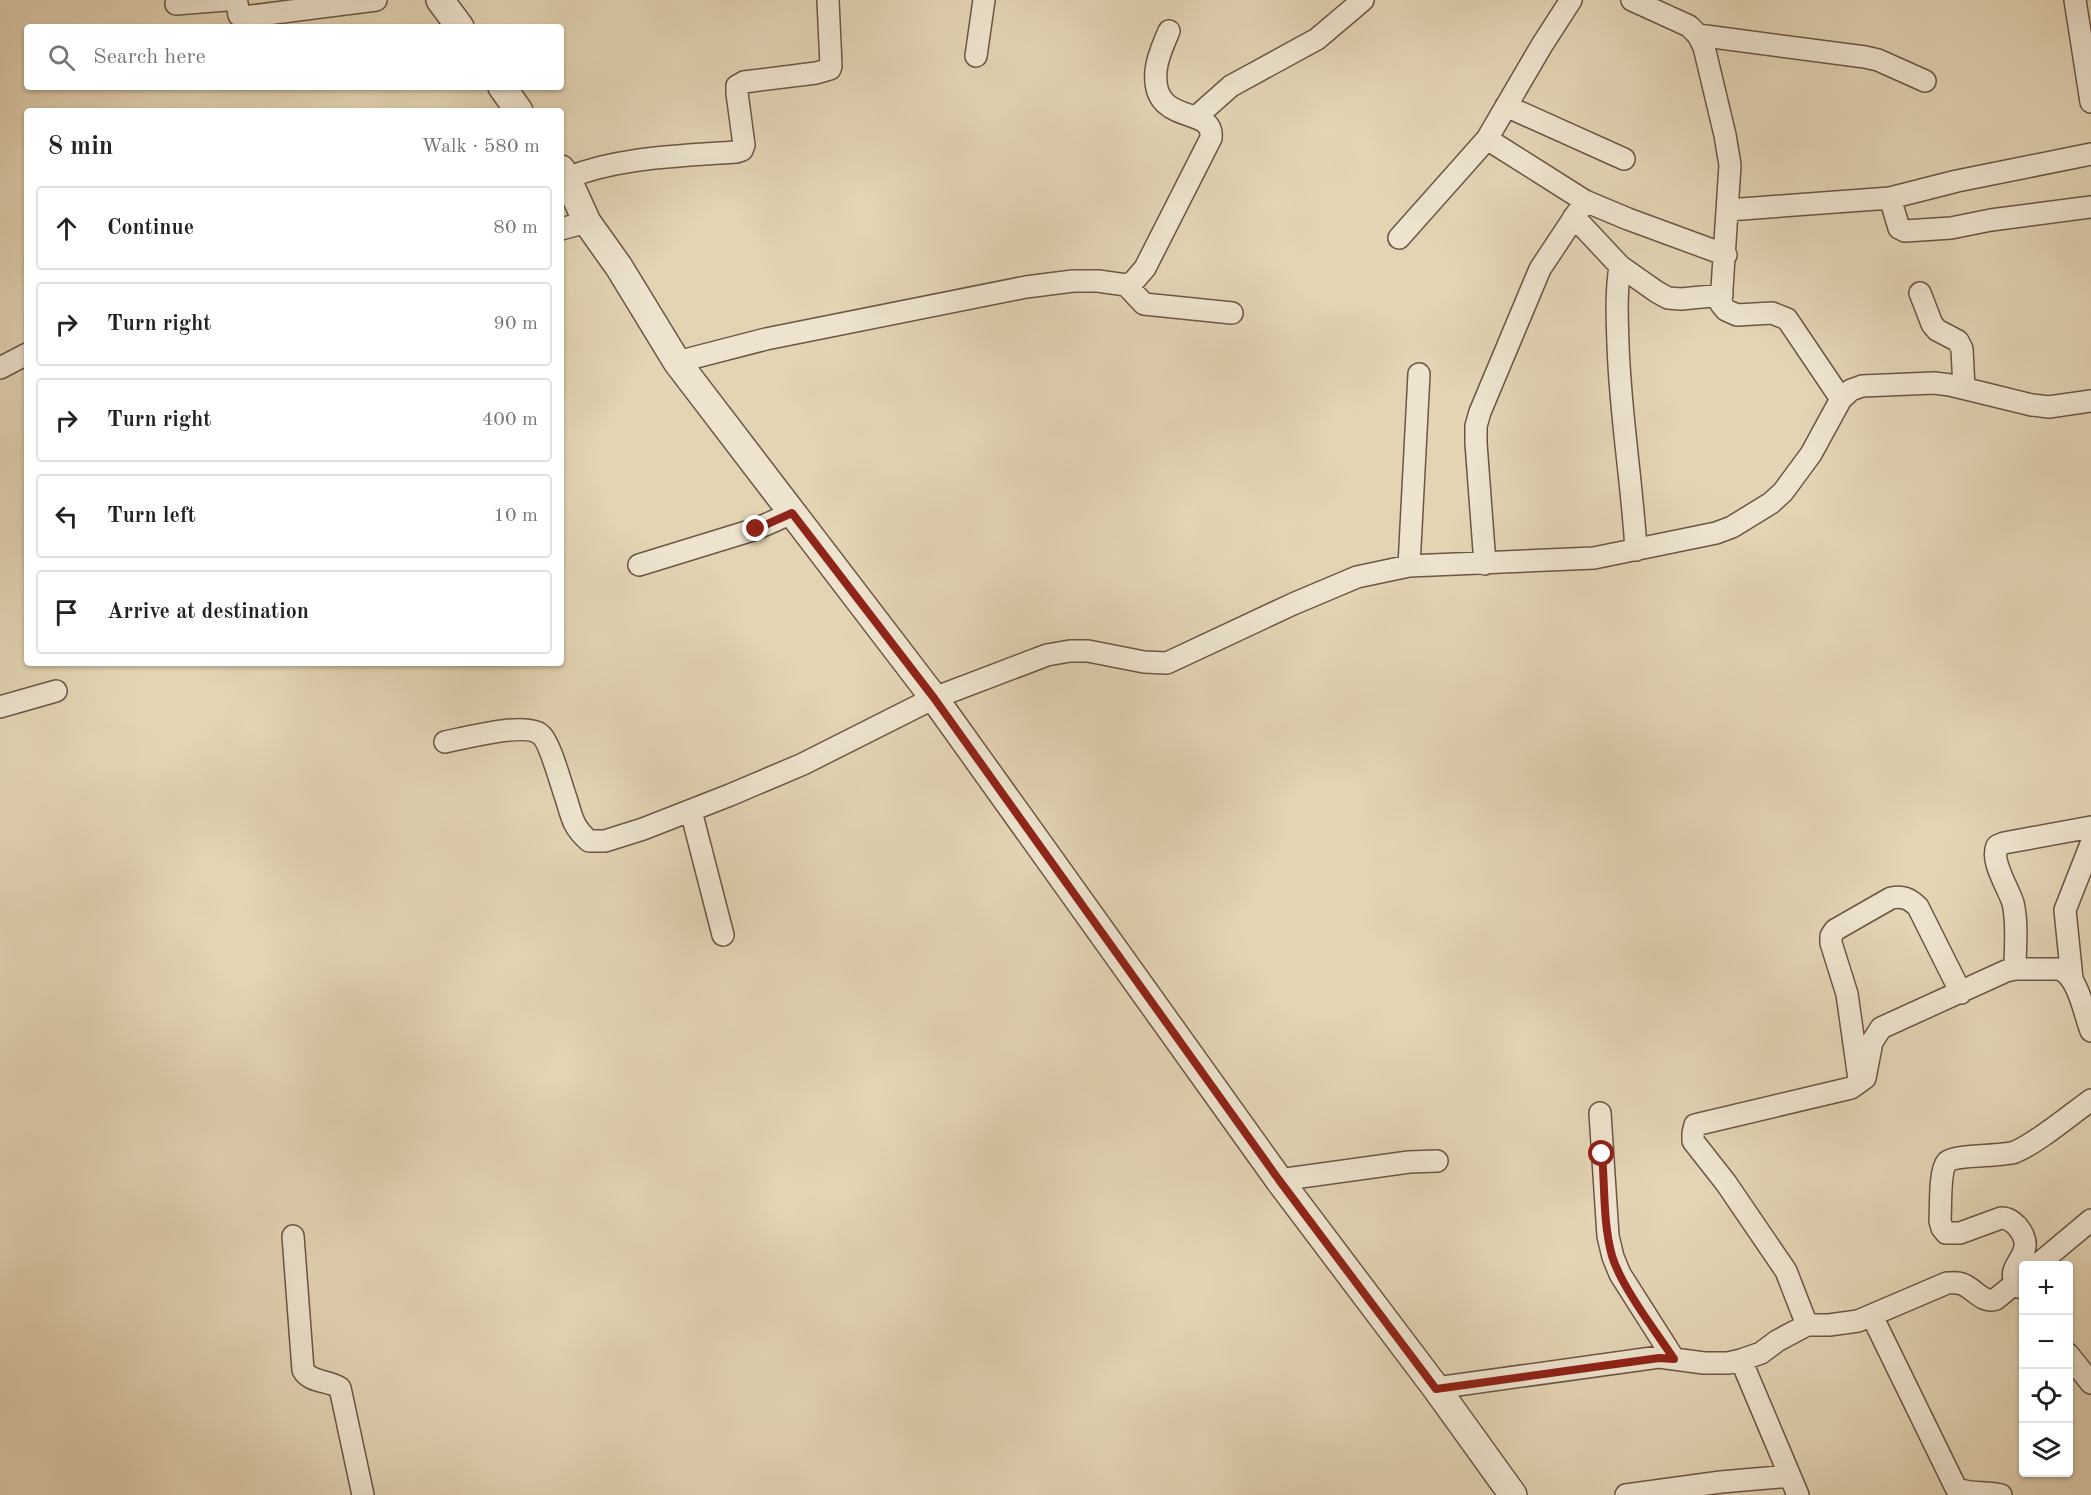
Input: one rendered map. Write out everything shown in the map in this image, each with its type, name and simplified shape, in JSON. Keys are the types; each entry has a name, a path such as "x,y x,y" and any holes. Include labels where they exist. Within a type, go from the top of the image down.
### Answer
{"street":[{"path":"176,4 226,0"},
{"path":"232,0 237,3 239,15 244,17 376,0"},
{"path":"440,0 458,24"},
{"path":"828,0 830,69 816,73 744,82 737,86 744,145 742,150 609,165 564,174 587,222 619,267 677,362 934,698 1279,1180 1513,1495"},
{"path":"976,56 984,0"},
{"path":"1196,117 1231,86 1317,39 1363,0"},
{"path":"1399,238 1487,139 1571,0"},
{"path":"1632,0 1689,26 1698,35 1704,47 1730,165 1726,255 1721,304 1726,310 1737,315 1772,313 1787,319 1841,399"},
{"path":"2074,0 2088,70 2091,102"},
{"path":"677,362 766,339 1026,287 1073,281 1098,281 1126,285 1133,282 1145,268 1212,132 1209,126 1196,117 1165,104 1158,94 1156,70 1169,31"},
{"path":"1698,35 1865,57 1878,60 1925,81"},
{"path":"504,90 517,108"},
{"path":"1506,106 1624,159"},
{"path":"1487,139 1580,209 1620,266 1656,292 1668,298 1681,299 1722,295"},
{"path":"1728,210 1890,198 1957,181 2091,153"},
{"path":"1890,198 1899,228 1905,231 1951,228 1991,220 2091,207"},
{"path":"1580,209 1628,219 1726,255"},
{"path":"1485,564 1476,426 1540,269 1580,209"},
{"path":"564,228 587,222"},
{"path":"1620,266 1616,294 1620,390 1632,491 1636,550"},
{"path":"1126,285 1144,304 1232,313"},
{"path":"1920,293 1932,324 1937,330 1958,341 1962,349 1964,388"},
{"path":"0,368 24,356"},
{"path":"1408,566 1419,374"},
{"path":"445,742 508,730 529,730 541,734 549,747 577,830 589,841 605,841 643,830 803,764 934,698 1047,655 1088,651 1144,662 1167,663 1357,577 1408,566 1594,558 1716,533 1731,527 1771,503 1783,492 1811,454 1841,399 1851,390 1862,386 1934,383 2049,407 2091,401"},
{"path":"639,565 756,529 792,513"},
{"path":"0,707 56,691"},
{"path":"691,811 723,935"},
{"path":"2015,969 2015,913 1996,860 1997,846 2091,827"},
{"path":"2091,844 2065,910 2072,979 2091,1031"},
{"path":"1860,1083 1847,994 1831,943 1831,936 1835,930 1891,898 1900,896 1910,899 1918,907 1961,993"},
{"path":"1807,1325 1786,1271 1694,1141 1695,1125 1851,1088 1865,1078 1872,1042 1881,1028 2015,969 2059,969 2065,971 2072,979"},
{"path":"2019,1261 2025,1252 2024,1235 2008,1218 2001,1218 1960,1233 1946,1233 1940,1221 1943,1170 1948,1162 1955,1158 2000,1155 2026,1147 2091,1100"},
{"path":"1600,1113 1608,1236 1613,1257 1620,1274 1674,1359"},
{"path":"1279,1180 1409,1162 1437,1161"},
{"path":"2042,1261 2091,1220"},
{"path":"292,1236 303,1370 309,1377 335,1384 340,1388 363,1495"},
{"path":"2019,1262 2013,1271 2019,1281"},
{"path":"1436,1389 1659,1358 1728,1363 1761,1353 1777,1341 1807,1325 1858,1321 1947,1283 1960,1283 1972,1289 1984,1300 1990,1301 2019,1285"},
{"path":"1872,1316 1956,1488 1962,1492 2001,1495"},
{"path":"1626,1495 1721,1482 1794,1486 1741,1360"},
{"path":"2073,1360 2091,1383"}],"route":[{"path":"756,529 792,513 934,698 1279,1180 1436,1389 1595,1366 1659,1358 1674,1359 1620,1274 1613,1257 1608,1236 1602,1154"}]}
